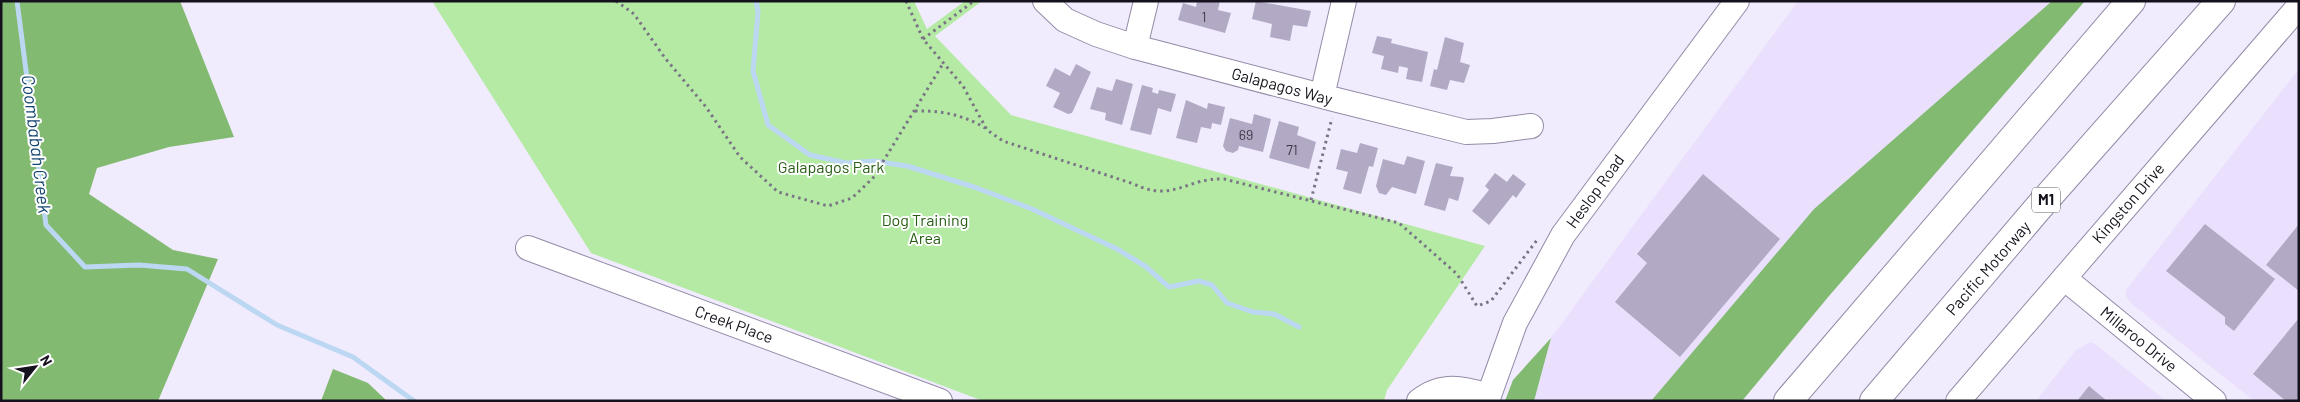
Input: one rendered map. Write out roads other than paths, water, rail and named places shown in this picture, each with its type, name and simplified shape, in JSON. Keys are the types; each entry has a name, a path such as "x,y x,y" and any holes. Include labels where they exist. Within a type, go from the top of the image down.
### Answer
{"highway":[{"path":"1788,401 2131,1"},
{"name":"Pacific Motorway","path":"1874,401 2221,1"}],"street":[{"name":"Galapagos Way","path":"1045,1 1065,20 1096,34 1135,47 1329,98 1466,132 1531,126"},
{"path":"1135,47 1146,1"},
{"path":"1329,98 1344,1"},
{"name":"Heslop Road","path":"1488,398 1515,323 1563,235 1737,1"},
{"name":"Kingston Drive","path":"1958,401 2299,6"},
{"name":"Creek Place","path":"528,248 940,401"},
{"name":"Millaroo Drive","path":"2064,278 2214,401"},
{"path":"1419,401 1429,393 1443,388 1458,388 1488,398"}],"waterway":[{"name":"Coombabah Creek","path":"17,1 46,225 85,267 139,265 187,269 277,325 353,357 414,401"},
{"path":"756,1 758,12 753,71 768,125 810,155 846,163 874,161 907,166 974,187 1032,209 1117,249 1145,266 1169,287 1199,281 1212,285 1227,303 1253,312 1274,314 1299,327"}],"park label":[{"name":"Galapagos Park","path":"831,167"},
{"name":"Dog Training Area","path":"925,229"}]}
